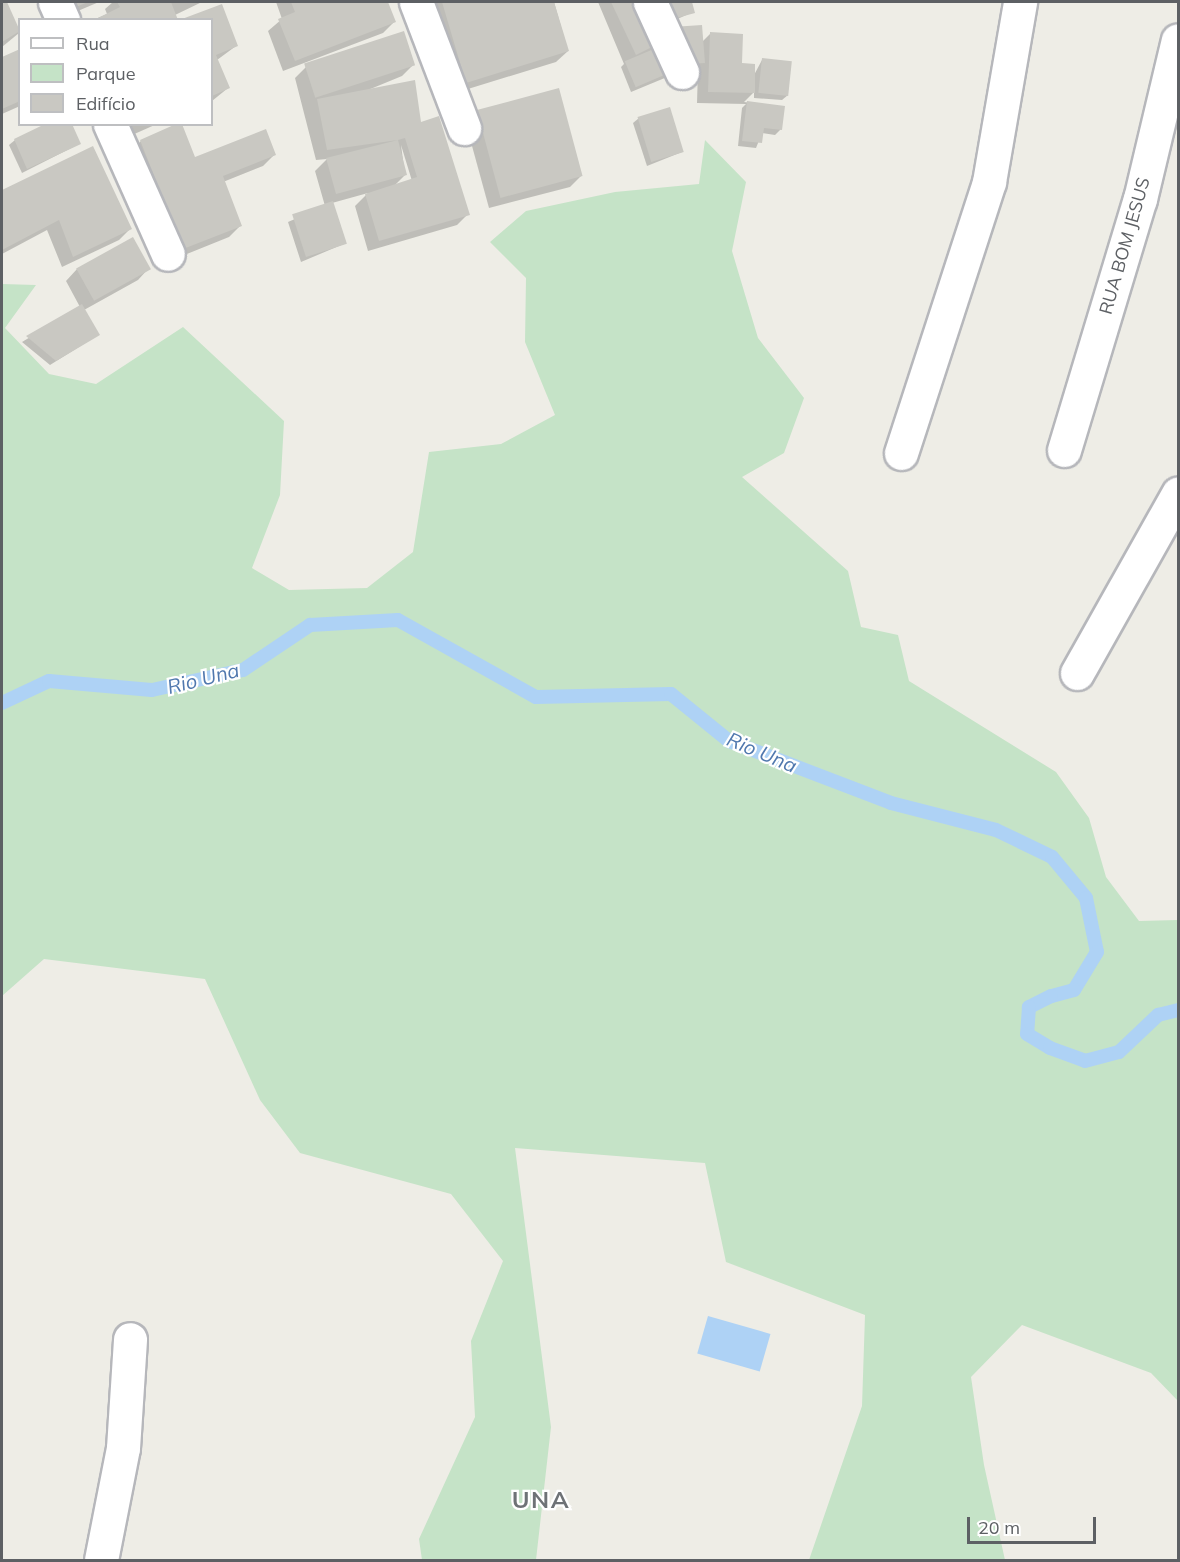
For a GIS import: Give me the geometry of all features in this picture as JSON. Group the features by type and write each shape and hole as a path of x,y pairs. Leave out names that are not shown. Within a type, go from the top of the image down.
{"street":[{"path":"55,2 62,18"},
{"path":"416,2 464,128"},
{"path":"650,2 682,72"},
{"path":"901,453 989,182 1020,2"},
{"name":"RUA BOM JESUS","path":"1064,450 1140,199 1179,40"},
{"path":"111,126 168,254"},
{"path":"1077,673 1179,494"},
{"path":"102,1560 123,1448 130,1339"}],"green space":[{"path":"705,140 746,182 732,251 758,338 804,398 784,453 742,477 848,571 861,627 898,635 909,681 1056,772 1089,818 1106,877 1139,921 1178,920 1178,1401 1151,1373 1022,1325 971,1377 984,1465 1005,1560 809,1560 862,1406 865,1315 726,1262 705,1163 515,1148 551,1427 536,1560 422,1560 419,1539 475,1417 471,1341 503,1261 451,1194 300,1153 260,1100 205,979 44,959 2,996 2,284 36,285 5,328 49,374 96,384 183,327 284,421 280,495 252,568 289,590 367,588 413,552 429,452 501,444 555,415 525,342 526,278 490,242 526,211 615,192 699,184"}],"water":[{"path":"708,1316 770,1334 760,1371 697,1353"}],"building":[{"path":"2,2 7,2 18,27 18,32 2,42"},
{"path":"67,2 88,2 71,9"},
{"path":"117,2 171,2 177,18 98,18 120,7"},
{"path":"291,2 388,2 396,22 295,61 278,19 295,12"},
{"path":"442,2 554,2 569,51 466,83"},
{"path":"611,2 646,2 664,41 636,55"},
{"path":"661,2 692,2 695,13 669,20"},
{"path":"222,4 238,46 216,55 230,88 213,96 213,18 185,18"},
{"path":"702,25 705,63 689,64 672,27"},
{"path":"404,31 415,65 315,98 304,63"},
{"path":"710,32 743,34 742,63 755,64 755,93 708,92"},
{"path":"668,43 679,69 636,87 625,61"},
{"path":"18,50 18,102 2,109 2,57"},
{"path":"762,58 792,61 788,96 758,93"},
{"path":"415,80 421,122 439,116 470,215 379,241 365,194 417,177 405,138 327,150 317,99"},
{"path":"559,88 583,176 500,198 477,110"},
{"path":"747,101 785,106 782,130 764,128 762,143 742,141"},
{"path":"670,107 684,152 651,162 637,117"},
{"path":"41,126 73,126 81,144 27,169 14,139"},
{"path":"172,126 183,126 195,157 266,129 276,155 223,176 242,226 183,249 140,140"},
{"path":"398,140 407,175 336,194 326,158"},
{"path":"93,146 132,229 73,257 59,220 2,250 2,190"},
{"path":"333,201 347,244 306,257 292,214"},
{"path":"133,237 151,269 94,301 76,269"},
{"path":"82,304 100,335 56,361 26,336"}],"waterway":[{"name":"Rio Una","path":"2,703 49,681 152,690 243,670 310,625 398,620 536,697 671,694 729,741 891,803 996,830 1052,857 1086,898 1097,952 1074,990 1051,996 1029,1007 1027,1034 1050,1048 1085,1061 1119,1052 1158,1015 1178,1010"}],"district":[{"name":"UNA","path":"541,1500"}]}
